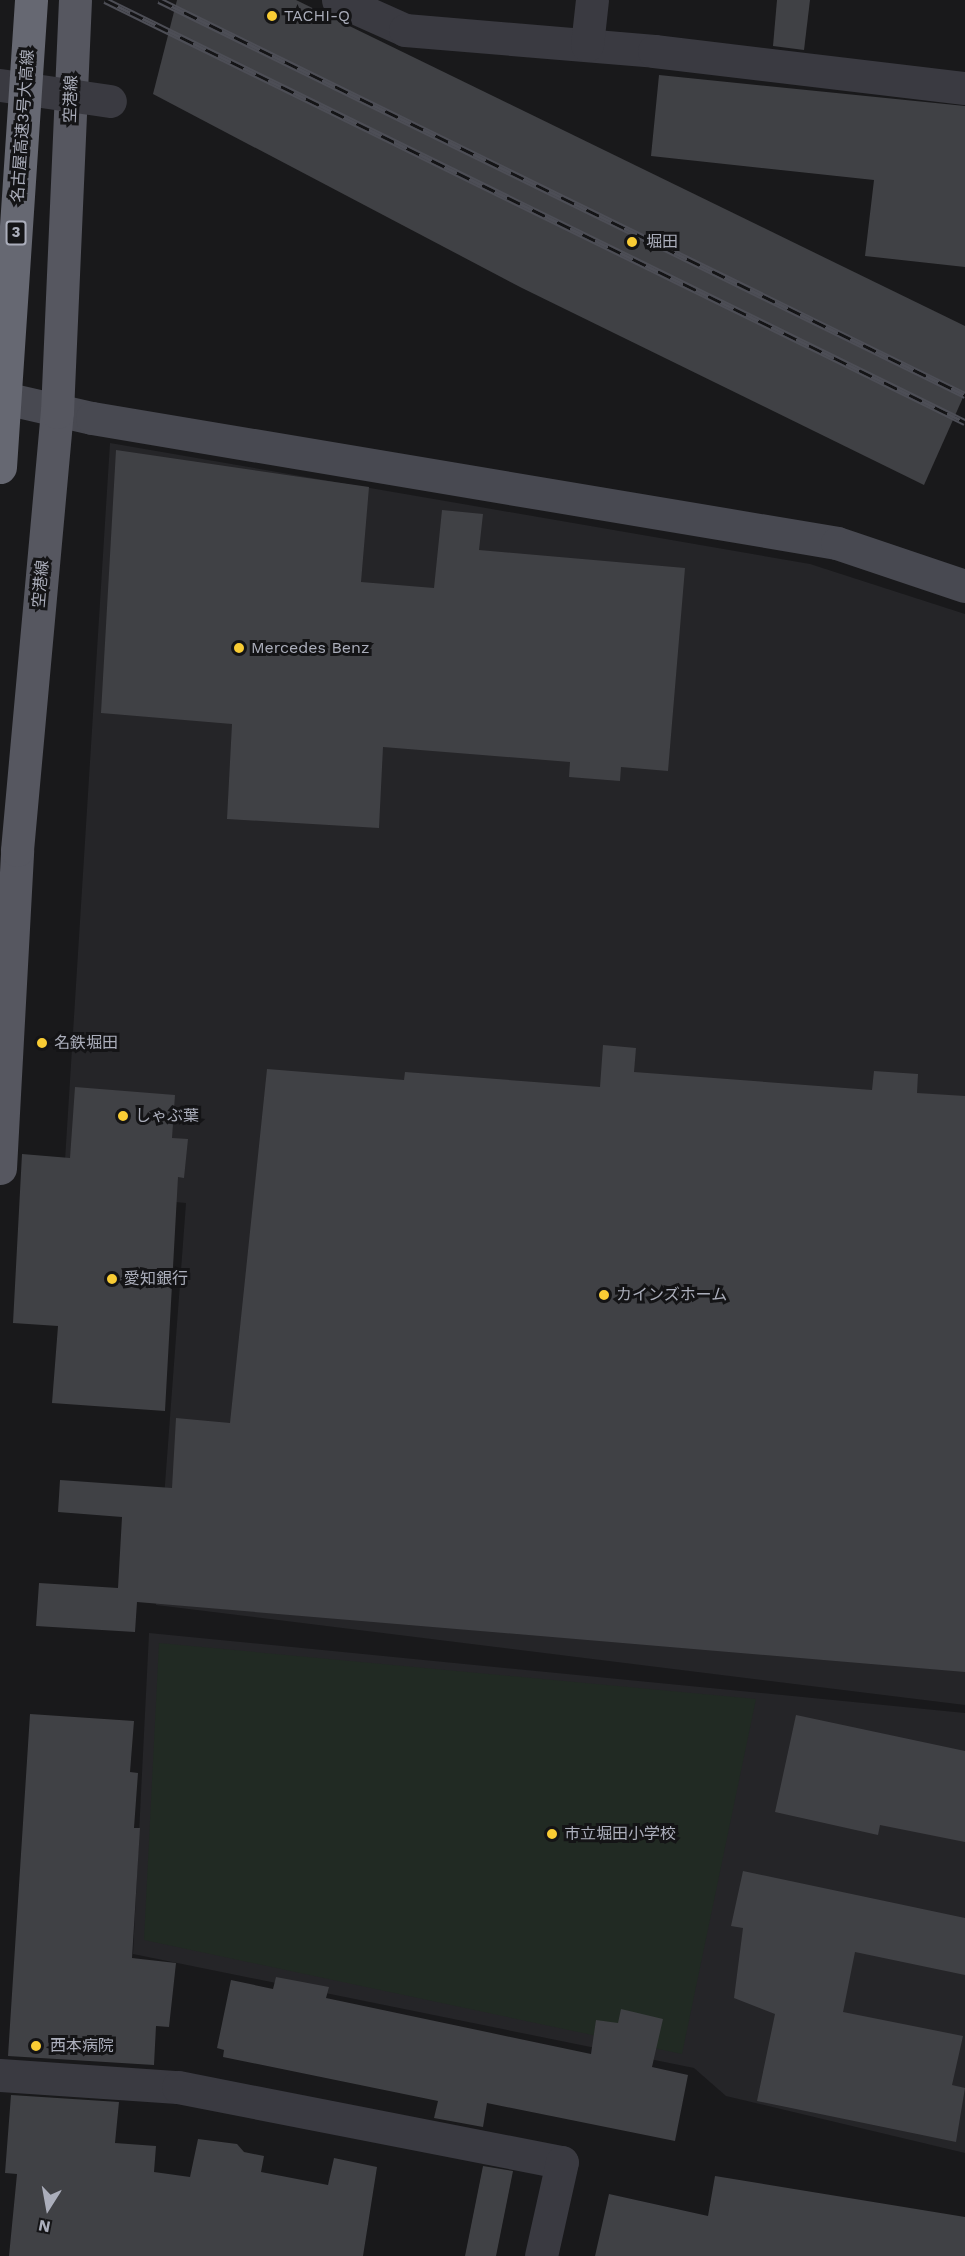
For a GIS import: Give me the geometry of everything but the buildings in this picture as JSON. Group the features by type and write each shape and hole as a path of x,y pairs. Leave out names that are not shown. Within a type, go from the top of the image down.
{"highway":[{"name":"名古屋高速3号大高線","path":"0,467 31,0"}],"main road":[{"name":"空港線","path":"0,1168 17,850 57,412 75,0"}],"street":[{"path":"588,45 592,0"},
{"path":"342,1 405,30 588,45 965,88"},
{"path":"0,85 110,101"},
{"path":"0,397 57,412 837,543 965,586"},
{"path":"0,2075 178,2086 562,2162 541,2256"}],"shaded area":[{"path":"110,443 810,564 965,614 965,1705 156,1605 186,1203 63,1192"},
{"name":"市立堀田小学校","path":"149,1633 965,1713 965,2153 726,2096 694,2068 133,1954"},
{"name":"市立堀田小学校","path":"159,1643 756,1699 682,2054 144,1940"}],"railway":[{"path":"105,0 965,422"},
{"path":"159,0 965,395"}],"place":[{"name":"TACHI-Q","path":"272,16"},
{"name":"堀田","path":"632,242"},
{"name":"Mercedes Benz","path":"239,648"},
{"name":"名鉄堀田","path":"42,1043"},
{"name":"しゃぶ葉","path":"123,1116"},
{"name":"愛知銀行","path":"112,1279"},
{"name":"カインズホーム","path":"604,1295"},
{"name":"市立堀田小学校","path":"552,1834"},
{"name":"西本病院","path":"36,2046"}]}
